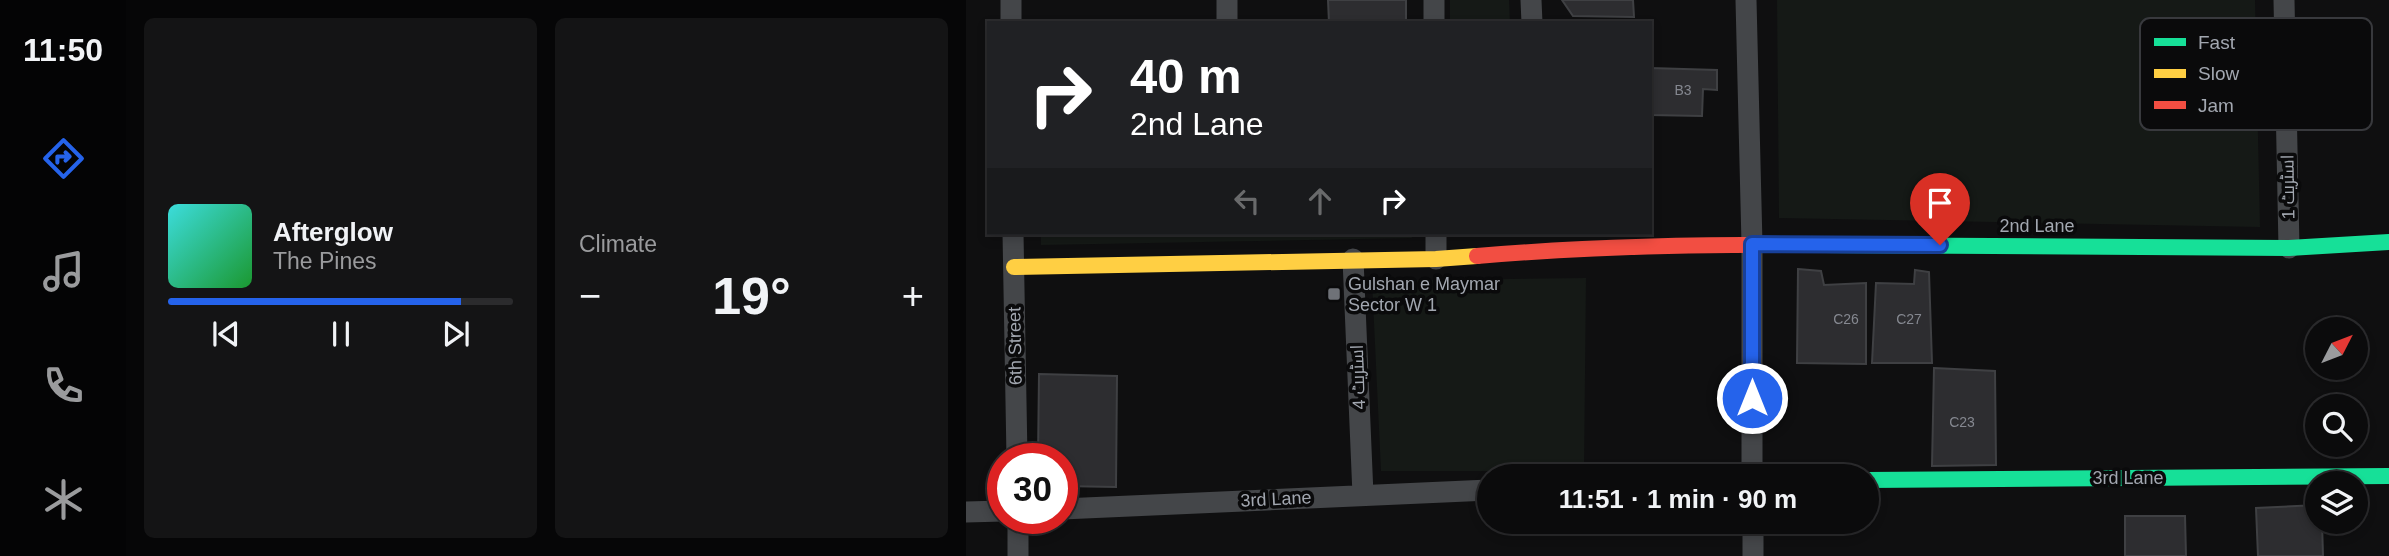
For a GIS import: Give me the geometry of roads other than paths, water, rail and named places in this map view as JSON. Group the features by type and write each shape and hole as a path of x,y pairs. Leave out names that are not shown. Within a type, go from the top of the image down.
{"street":[{"path":"1011,0 1011,21"},
{"path":"1227,0 1227,21"},
{"path":"1434,0 1434,21"},
{"path":"1531,0 1532,21"},
{"path":"1745,0 1752,244 1752,464"},
{"name":"اسٹریٹ 1","path":"2284,0 2284,18"},
{"name":"اسٹریٹ 1","path":"2287,130 2289,247"},
{"name":"6th Street","path":"1013,235 1017,443"},
{"path":"1436,235 1436,259"},
{"name":"2nd Lane","path":"1014,267 1436,259 1535,242 2289,247 2389,242"},
{"name":"اسٹریٹ 4","path":"1353,259 1363,495"},
{"name":"3rd Lane","path":"1879,480 2389,476"},
{"name":"3rd Lane","path":"1078,508 1477,490"},
{"path":"966,512 987,511"},
{"path":"1018,534 1018,556"},
{"path":"1753,534 1753,556"}],"place":[{"name":"Gulshan e Maymar Sector W 1","path":"1334,294"}]}
